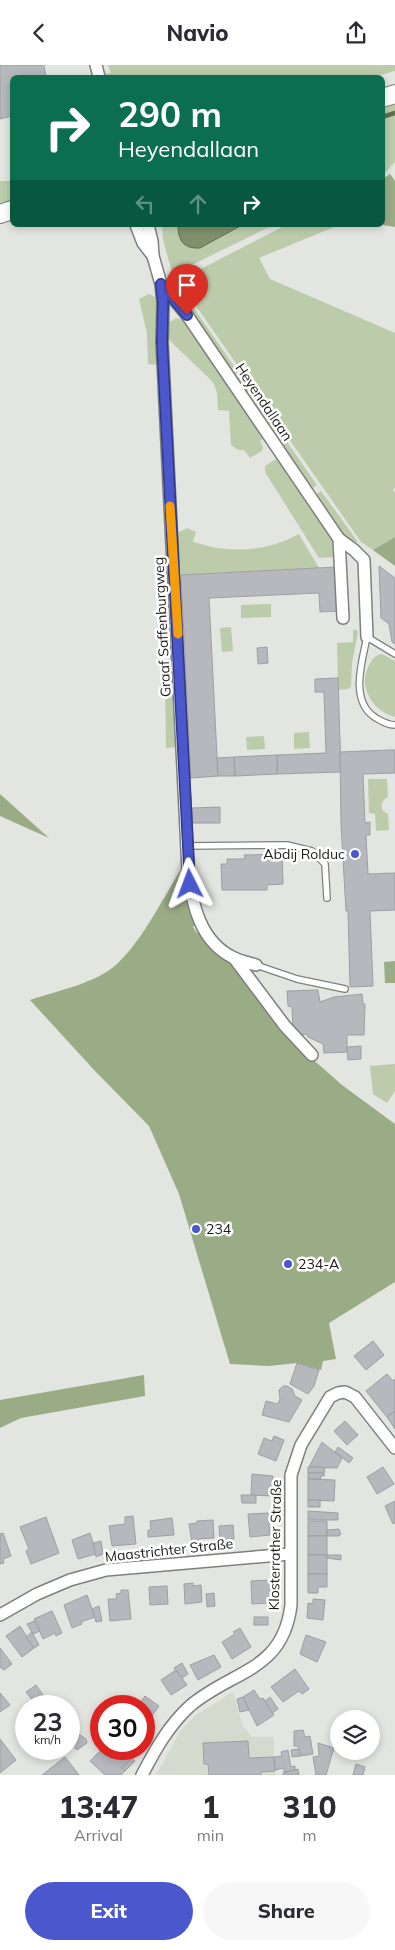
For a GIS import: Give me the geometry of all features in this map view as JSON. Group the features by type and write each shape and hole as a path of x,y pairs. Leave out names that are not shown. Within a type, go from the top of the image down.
{"street":[{"name":"Graaf Saffenburgweg","path":"137,227 143,243 152,256 161,284 163,303 191,897 198,919 216,945 234,958 256,965"},
{"name":"Graaf Saffenburgweg","path":"148,227 152,241 152,256"},
{"name":"Heyendallaan","path":"161,284 187,315 339,539 364,560 367,637"},
{"path":"339,539 343,618"},
{"path":"234,958 286,1026 312,1055"},
{"name":"Klosterrather Straße","path":"142,1775 170,1726 191,1705 252,1669 276,1648 289,1621 291,1605 291,1475 295,1460 330,1397 345,1392 355,1397 395,1448"},
{"name":"Maastrichter Straße","path":"0,1615 37,1594 106,1570 290,1554"}],"lane":[{"path":"367,637 395,654"},
{"name":"Heyendallaan","path":"367,637 360,678 361,696 371,715 384,723 395,725"},
{"path":"188,845 287,845 312,851 325,864 327,898"},
{"path":"256,965 297,979 345,989"}],"shaded area":[{"path":"108,65 395,65 395,71 380,75 106,74 111,73"},
{"path":"395,99 395,162 385,173 385,102"},
{"path":"390,174 395,181 395,227 385,225 385,178"},
{"path":"0,181 10,181 10,202 0,205"},
{"path":"162,227 178,227 180,239 188,247 237,227 269,227 198,262 172,272 163,240"},
{"path":"178,227 238,227 200,248 189,247 183,243 179,235"},
{"path":"282,227 334,227 259,258 270,279 395,333 395,488 393,489 395,493 395,537 373,550 361,542 182,286 184,279"},
{"path":"149,294 155,297 158,309 179,747 166,748 165,667 172,666 157,365 148,364 147,334 139,299"},
{"path":"186,297 317,485 311,489 185,305 182,299"},
{"path":"176,318 187,320 265,437 260,441 263,447 262,451 250,458 244,450 238,450 231,445 229,411 218,410 217,393 213,382 168,339 167,324"},
{"path":"278,458 337,545 336,557 319,558 265,472 265,466"},
{"path":"321,491 358,542 345,540 315,495"},
{"path":"187,528 196,532 194,542 207,546 234,549 261,548 274,545 299,534 319,568 181,575 177,533"},
{"path":"395,537 395,566 373,550"},
{"path":"271,604 271,617 241,618 241,605"},
{"path":"231,627 233,651 222,652 220,628"},
{"path":"353,630 358,632 352,663 351,687 338,690 337,643 353,642"},
{"path":"382,654 395,661 395,717 387,714 375,705 370,698 365,683 365,675 372,660"},
{"path":"309,732 310,748 294,749 294,733"},
{"path":"264,736 265,749 247,750 246,737"},
{"path":"368,779 387,779 388,797 383,801 382,807 383,811 388,814 389,830 376,831 375,814 369,813"},
{"path":"0,794 49,838 0,816"},
{"path":"184,864 196,922 193,927 197,933 202,933 232,961 309,1056 342,1085 395,1124 395,1282 329,1323 336,1359 323,1361 321,1370 297,1363 269,1366 230,1364 179,1194 149,1126 30,1000 88,981 110,970 118,963 145,930"},
{"path":"395,961 395,983 385,983 384,962"},
{"path":"395,1064 395,1091 387,1103 373,1094 370,1066"},
{"path":"144,1375 145,1396 21,1418 0,1428 0,1400"},
{"path":"233,1692 243,1726 252,1737 274,1737 276,1775 156,1775 181,1730 196,1715"}],"building":[{"path":"0,65 44,65 46,75 10,75 10,116 0,119"},
{"path":"379,566 395,578 395,644 392,642 389,624 381,618"},
{"path":"336,567 338,611 320,612 319,593 209,598 218,776 191,778 181,575"},
{"path":"267,647 268,663 258,664 257,648"},
{"path":"338,678 341,772 277,774 277,755 326,753 324,692 315,692 315,679"},
{"name":"Abdij Rolduc","path":"395,750 395,773 363,774 365,823 370,822 370,835 366,835 368,874 395,873 395,910 370,911 373,986 350,987 348,911 346,911 341,824 340,752"},
{"path":"277,755 277,774 235,776 234,757"},
{"path":"234,757 235,776 218,776 217,758"},
{"path":"220,807 220,823 193,823 192,808"},
{"path":"282,854 283,884 267,885 267,890 222,890 221,864 227,864 227,859 245,859 244,855"},
{"path":"318,990 320,1002 334,997 362,994 363,1004 365,1004 364,1035 347,1035 347,1052 324,1053 323,1044 308,1037 307,1034 298,1035 293,1029 292,1007 288,1006 287,991"},
{"path":"361,1046 361,1059 348,1060 347,1047"},
{"path":"373,1341 384,1355 366,1370 354,1356"},
{"path":"297,1363 319,1370 314,1386 308,1394 290,1384"},
{"path":"387,1374 393,1381 395,1379 395,1411 387,1417 366,1391"},
{"path":"283,1386 292,1389 295,1396 302,1400 289,1422 262,1415 266,1401 277,1404 280,1400 279,1390"},
{"path":"395,1411 395,1429 387,1417"},
{"path":"345,1421 358,1435 347,1445 334,1431"},
{"path":"274,1436 284,1440 276,1461 258,1454 264,1438 272,1441"},
{"path":"322,1442 342,1458 337,1468 309,1467"},
{"path":"338,1447 353,1458 349,1463 335,1452"},
{"path":"308,1467 325,1468 324,1473 308,1473"},
{"path":"383,1467 394,1484 377,1494 367,1477"},
{"path":"308,1473 324,1473 324,1476 320,1476 321,1479 308,1479"},
{"path":"252,1474 273,1476 272,1496 251,1495"},
{"path":"308,1479 335,1480 334,1501 308,1500"},
{"path":"241,1495 256,1495 256,1503 242,1503"},
{"path":"308,1500 320,1500 320,1507 308,1507"},
{"path":"395,1501 395,1523 393,1524 385,1506"},
{"path":"308,1511 338,1513 338,1520 308,1520"},
{"path":"268,1513 270,1535 250,1537 248,1514"},
{"path":"133,1516 136,1544 112,1546 109,1526 125,1524 125,1517"},
{"path":"46,1517 59,1553 31,1564 26,1551 29,1549 20,1527"},
{"path":"172,1518 174,1535 148,1537 148,1530 151,1530 150,1521"},
{"path":"213,1520 214,1538 198,1539 199,1543 192,1543 189,1524 197,1523 197,1521"},
{"path":"308,1521 327,1521 327,1536 308,1536"},
{"path":"233,1525 234,1539 220,1540 219,1526"},
{"path":"339,1529 341,1534 339,1536 327,1536 327,1530"},
{"path":"3,1533 11,1556 3,1559 4,1563 0,1564 0,1534"},
{"path":"90,1533 96,1554 78,1559 72,1540"},
{"path":"308,1536 327,1536 327,1555 308,1555"},
{"path":"101,1541 103,1554 96,1557 93,1543"},
{"path":"308,1555 327,1555 327,1574 308,1574"},
{"path":"327,1555 341,1555 341,1560 327,1558"},
{"path":"308,1574 327,1574 327,1587 318,1587 318,1593 308,1593"},
{"path":"270,1580 271,1603 252,1604 251,1581"},
{"path":"193,1583 193,1586 201,1585 202,1602 185,1604 184,1584"},
{"path":"167,1586 168,1604 150,1605 149,1587"},
{"path":"121,1590 128,1590 131,1619 110,1621 108,1599 117,1599 116,1594 121,1593"},
{"path":"214,1593 215,1606 207,1607 206,1594"},
{"path":"87,1595 95,1617 81,1622 82,1624 72,1628 64,1605"},
{"path":"313,1599 325,1600 323,1620 307,1618 308,1603 313,1604"},
{"path":"99,1606 102,1621 96,1622 92,1609"},
{"path":"52,1611 62,1633 56,1636 55,1633 43,1639 34,1619"},
{"path":"254,1617 268,1617 268,1625 254,1625"},
{"path":"35,1621 40,1631 33,1634 27,1624"},
{"path":"20,1626 34,1648 22,1657 6,1636"},
{"path":"240,1628 251,1647 232,1659 222,1642 235,1634 233,1632"},
{"path":"32,1632 39,1645 34,1648 26,1637"},
{"path":"306,1635 326,1642 317,1662 300,1654"},
{"path":"0,1648 12,1664 4,1670 0,1667"},
{"path":"214,1655 221,1667 198,1680 190,1665"},
{"path":"182,1663 188,1674 182,1678 174,1668"},
{"path":"295,1669 309,1689 302,1694 299,1691 283,1702 271,1687"},
{"path":"176,1670 187,1685 171,1695 161,1680"},
{"path":"36,1685 43,1695 28,1695 26,1692"},
{"path":"254,1690 260,1699 263,1698 274,1715 257,1726 243,1697"},
{"path":"0,1693 10,1705 0,1712"},
{"path":"243,1697 249,1710 240,1712 237,1699"},
{"path":"270,1697 278,1709 272,1713 265,1701"},
{"path":"155,1703 159,1706 155,1712"},
{"path":"303,1730 305,1737 310,1736 313,1754 300,1756 298,1746 294,1746 294,1731"},
{"path":"80,1735 86,1739 87,1743 80,1748"},
{"path":"0,1739 16,1760 0,1773"},
{"path":"248,1741 249,1758 274,1757 275,1771 261,1772 261,1775 209,1775 208,1764 204,1764 203,1743"},
{"path":"318,1743 330,1747 330,1760 326,1775 316,1775 313,1757 319,1756"},
{"path":"299,1749 300,1756 292,1757 291,1750"},
{"path":"288,1750 291,1767 295,1766 295,1770 284,1772 284,1768 275,1770 274,1757 282,1756 281,1752"},
{"path":"61,1760 67,1760 79,1775 42,1775"},
{"path":"130,1760 122,1768 125,1771 121,1775 105,1775 90,1761"},
{"path":"130,1760 135,1761 125,1771 122,1768"},
{"path":"356,1764 365,1767 363,1775 353,1775"},
{"path":"298,1769 299,1775 283,1775 283,1773"}],"waterway":[{"path":"385,116 395,113"}],"slow traffic":[{"path":"170,506 178,634"}],"place":[{"name":"Abdij Rolduc","path":"355,854"},
{"name":"234","path":"196,1229"},
{"name":"234-A","path":"288,1264"}],"route":[{"path":"187,315 161,284 163,303 162,342 190,884"}]}
